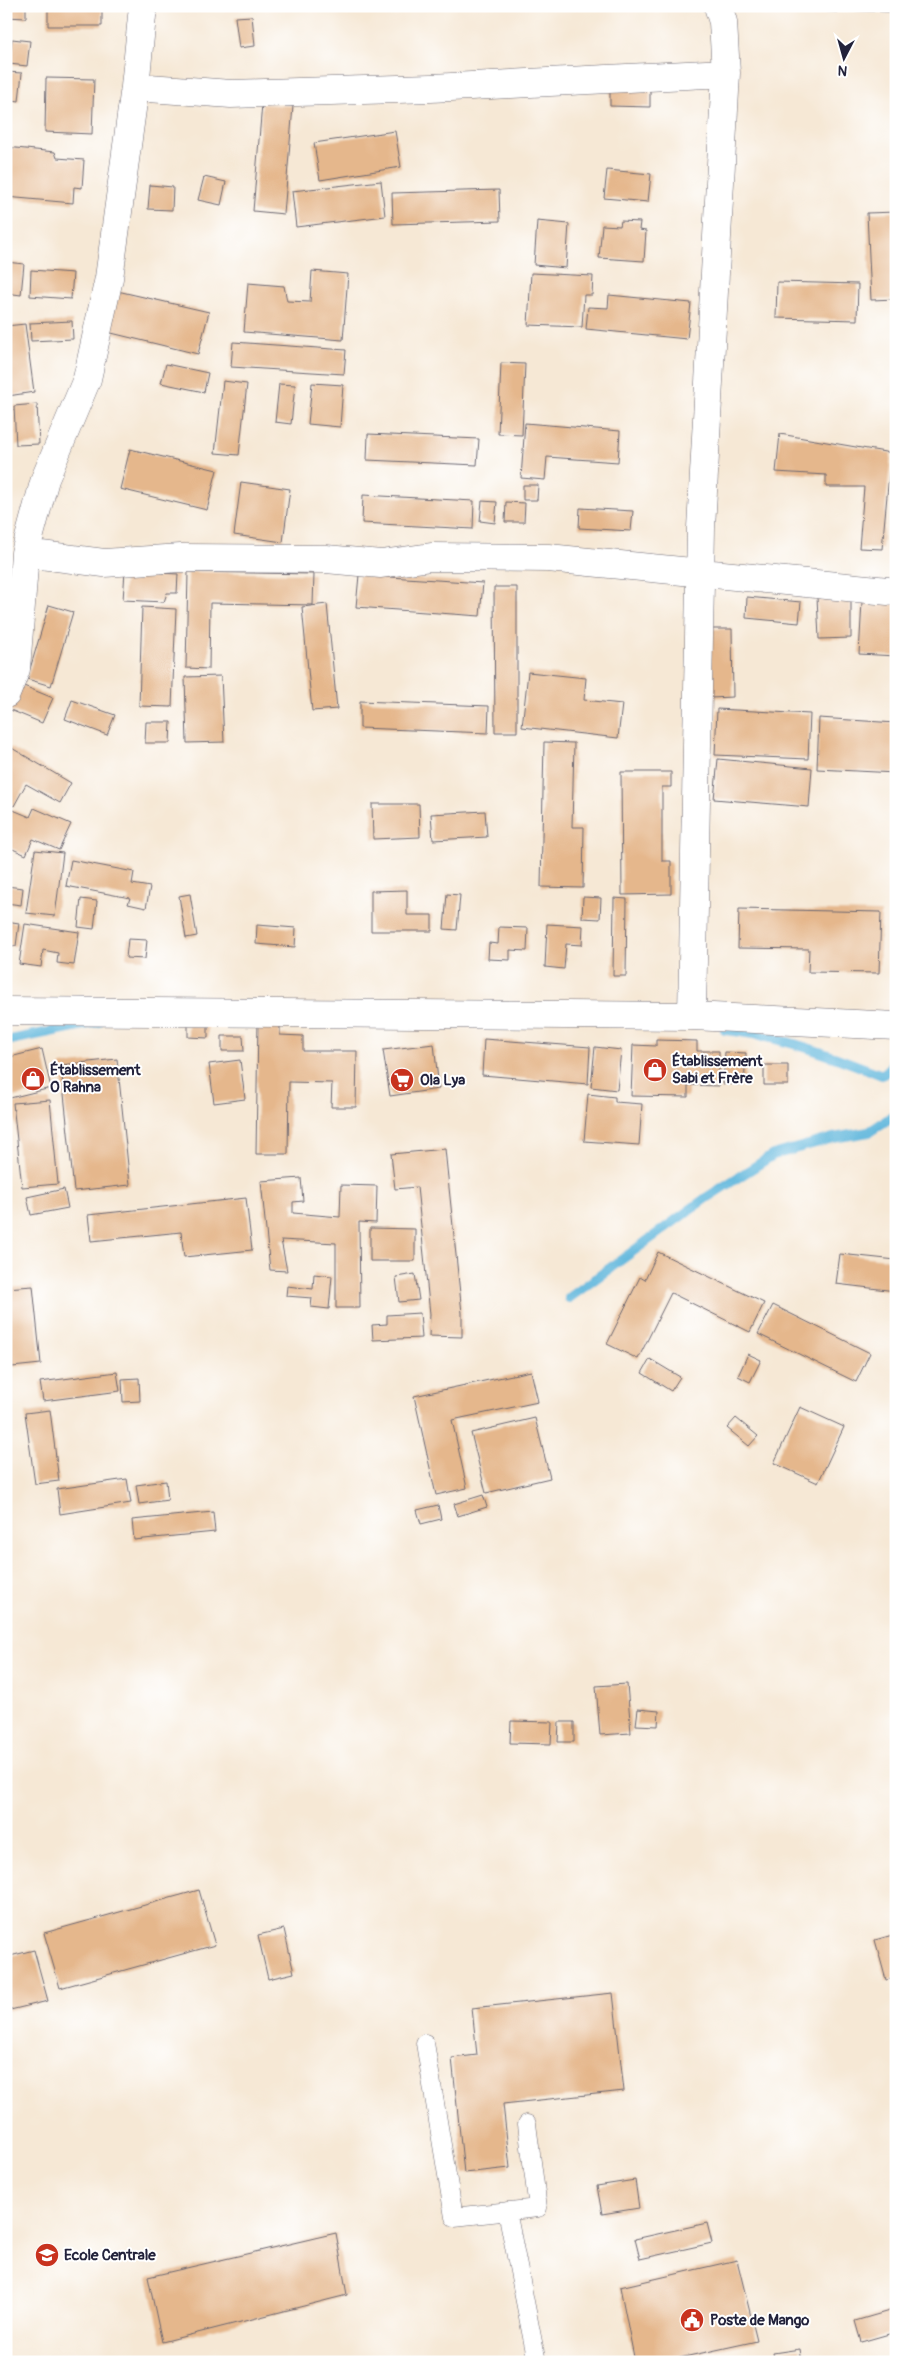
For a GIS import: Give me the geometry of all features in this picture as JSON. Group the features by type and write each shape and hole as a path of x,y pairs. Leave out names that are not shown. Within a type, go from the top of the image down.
{"street":[{"path":"6,694 16,669 26,553 45,479 87,378 109,278 136,88 143,6"},
{"path":"692,1016 701,573 726,73 723,22 718,6"},
{"path":"136,88 231,94 431,88 726,73"},
{"path":"26,553 104,562 181,558 326,559 381,564 431,556 548,558 888,591"},
{"path":"6,1011 692,1016 895,1026"}],"lane":[{"path":"425,2043 454,2217 538,2208 527,2124"},
{"path":"507,2211 537,2362"}],"building":[{"path":"6,6 26,6 26,18 6,17"},
{"path":"48,6 102,6 102,26 48,26"},
{"path":"787,6 837,6 837,12 787,10"},
{"path":"840,6 892,6 892,12 840,10"},
{"path":"252,16 255,46 239,48 235,17"},
{"path":"12,39 30,41 27,66 9,64"},
{"path":"6,72 22,73 19,101 6,99"},
{"path":"46,78 94,79 92,134 45,132"},
{"path":"610,86 650,86 650,107 610,106"},
{"path":"262,104 293,106 284,214 253,211"},
{"path":"395,131 401,167 320,180 314,143"},
{"path":"6,147 55,152 57,158 84,160 82,188 74,187 73,203 6,197"},
{"path":"607,170 651,174 648,202 604,198"},
{"path":"204,177 226,182 221,205 198,200"},
{"path":"381,181 385,216 296,227 292,191"},
{"path":"150,185 173,187 172,210 148,209"},
{"path":"499,190 500,221 393,224 392,193"},
{"path":"896,212 896,299 871,300 867,213"},
{"path":"537,221 569,224 566,268 534,265"},
{"path":"621,221 640,222 639,230 646,231 644,261 599,258 602,225 620,226"},
{"path":"6,262 24,264 21,295 6,293"},
{"path":"31,270 73,273 71,299 30,296"},
{"path":"312,271 348,274 343,340 244,332 248,283 284,286 287,301 310,302"},
{"path":"531,273 593,276 592,295 584,295 582,327 528,325"},
{"path":"777,282 858,284 857,320 776,318"},
{"path":"113,290 209,312 198,354 103,331"},
{"path":"609,295 691,303 687,339 586,329 588,307 608,308"},
{"path":"72,321 73,339 31,341 30,323"},
{"path":"25,324 34,392 8,396 6,326"},
{"path":"233,342 346,350 344,374 231,367"},
{"path":"501,363 525,364 522,435 498,434"},
{"path":"166,364 208,373 204,392 161,383"},
{"path":"223,381 247,384 239,455 215,453"},
{"path":"312,383 343,385 340,427 308,424"},
{"path":"279,384 295,385 291,424 275,422"},
{"path":"37,404 39,444 16,445 14,406"},
{"path":"525,423 620,431 618,462 547,457 545,480 521,478"},
{"path":"368,434 479,439 477,465 367,460"},
{"path":"780,434 891,453 882,549 859,548 864,487 826,487 826,475 776,472"},
{"path":"130,449 217,470 207,510 120,489"},
{"path":"241,482 290,489 283,542 234,535"},
{"path":"523,485 538,485 537,500 523,500"},
{"path":"363,495 474,501 473,529 362,523"},
{"path":"482,501 497,502 495,523 480,521"},
{"path":"506,502 525,503 524,522 505,522"},
{"path":"580,508 633,511 631,531 579,528"},
{"path":"125,571 178,574 177,593 167,593 164,602 123,600"},
{"path":"188,572 314,574 313,605 210,603 209,669 186,668"},
{"path":"359,575 483,583 480,616 356,607"},
{"path":"494,587 517,587 517,732 495,732"},
{"path":"851,596 851,638 819,639 817,597"},
{"path":"747,597 801,602 799,623 746,618"},
{"path":"862,602 896,603 896,656 859,654"},
{"path":"327,604 337,709 312,711 302,607"},
{"path":"49,605 73,612 51,686 27,679"},
{"path":"142,607 176,609 172,707 139,706"},
{"path":"710,629 732,629 733,697 710,698"},
{"path":"528,672 586,678 584,700 622,704 618,738 522,727"},
{"path":"221,676 224,742 187,743 185,677"},
{"path":"19,684 53,698 42,723 8,709"},
{"path":"72,700 115,715 107,735 65,719"},
{"path":"360,701 489,706 488,733 360,728"},
{"path":"717,709 810,714 808,759 715,755"},
{"path":"819,718 896,723 896,773 817,769"},
{"path":"146,722 171,722 170,743 145,743"},
{"path":"544,742 574,743 572,827 584,827 583,888 541,887"},
{"path":"10,747 71,783 60,803 26,784 14,806 6,802 6,753"},
{"path":"718,759 812,768 809,807 714,799"},
{"path":"621,772 671,772 671,787 662,787 662,861 671,861 671,894 622,895"},
{"path":"372,804 419,804 420,837 373,839"},
{"path":"6,807 30,817 34,808 71,824 59,850 33,839 26,855 6,846"},
{"path":"485,811 487,837 433,840 431,814"},
{"path":"35,850 63,853 55,916 26,913"},
{"path":"71,860 134,872 132,884 150,887 146,908 128,904 130,898 66,886"},
{"path":"6,886 23,888 21,905 6,903"},
{"path":"407,890 407,915 432,915 432,931 371,931 371,891"},
{"path":"190,894 197,936 186,938 179,896"},
{"path":"447,894 460,895 457,930 444,929"},
{"path":"583,897 601,898 600,919 582,918"},
{"path":"614,898 627,899 626,976 613,976"},
{"path":"81,899 97,901 94,929 78,927"},
{"path":"739,909 881,912 879,973 808,972 809,949 738,948"},
{"path":"6,921 19,923 16,946 6,945"},
{"path":"25,924 79,932 74,965 57,963 58,953 43,950 41,967 19,964"},
{"path":"547,924 583,926 582,945 566,944 564,969 545,967"},
{"path":"257,925 296,928 295,947 256,944"},
{"path":"499,927 528,928 527,951 510,950 510,960 488,959 489,943 498,944"},
{"path":"128,939 147,940 145,959 126,958"},
{"path":"258,1021 280,1022 280,1035 303,1036 303,1051 357,1051 356,1107 331,1107 332,1083 289,1082 288,1154 256,1154"},
{"path":"188,1024 208,1024 208,1038 188,1037"},
{"path":"222,1036 243,1036 244,1051 222,1051"},
{"path":"484,1039 590,1047 588,1084 482,1075"},
{"path":"656,1040 697,1041 697,1051 719,1051 719,1086 688,1085 688,1097 631,1096 633,1045 656,1046"},
{"path":"434,1044 439,1089 390,1096 383,1050"},
{"path":"595,1047 621,1050 617,1090 591,1087"},
{"path":"42,1049 51,1088 6,1099 6,1058"},
{"path":"725,1052 746,1053 744,1085 723,1084"},
{"path":"117,1059 130,1185 74,1191 61,1065"},
{"path":"240,1060 245,1099 214,1103 209,1064"},
{"path":"764,1065 788,1065 788,1085 764,1085"},
{"path":"588,1094 615,1097 615,1102 642,1104 639,1145 584,1141"},
{"path":"50,1100 58,1184 22,1187 13,1103"},
{"path":"445,1149 462,1313 462,1337 429,1336 430,1314 417,1187 395,1189 391,1154"},
{"path":"301,1178 303,1201 293,1202 293,1213 340,1217 341,1185 377,1186 376,1223 359,1222 360,1308 336,1308 336,1243 281,1240 287,1271 270,1270 261,1181"},
{"path":"64,1189 68,1208 31,1215 27,1197"},
{"path":"246,1198 252,1250 184,1257 181,1232 91,1241 88,1215"},
{"path":"370,1228 415,1229 415,1261 370,1261"},
{"path":"658,1252 764,1303 750,1332 671,1293 638,1359 607,1344 640,1277 645,1280"},
{"path":"840,1254 896,1260 896,1291 836,1284"},
{"path":"314,1274 332,1276 329,1309 311,1307 312,1298 286,1296 287,1286 313,1289"},
{"path":"415,1274 419,1300 399,1302 396,1277"},
{"path":"33,1286 41,1364 12,1367 6,1288"},
{"path":"773,1305 870,1353 856,1382 758,1334"},
{"path":"420,1313 422,1338 373,1340 372,1325 387,1324 387,1315"},
{"path":"748,1354 761,1360 750,1382 738,1376"},
{"path":"650,1359 680,1377 671,1391 642,1373"},
{"path":"531,1371 538,1402 452,1420 467,1488 436,1495 414,1396"},
{"path":"117,1372 120,1391 43,1401 40,1382"},
{"path":"139,1378 140,1401 123,1402 122,1379"},
{"path":"800,1407 844,1427 818,1483 774,1463"},
{"path":"50,1410 59,1481 35,1484 25,1413"},
{"path":"535,1418 550,1478 486,1493 471,1433"},
{"path":"736,1418 758,1436 749,1446 727,1428"},
{"path":"127,1479 131,1503 60,1514 57,1489"},
{"path":"166,1481 168,1500 139,1504 136,1485"},
{"path":"483,1495 487,1507 458,1516 454,1504"},
{"path":"438,1505 441,1519 421,1524 417,1510"},
{"path":"213,1512 215,1532 134,1540 132,1520"},
{"path":"627,1684 631,1733 600,1735 596,1686"},
{"path":"638,1709 659,1711 658,1726 636,1725"},
{"path":"511,1721 552,1722 551,1744 510,1743"},
{"path":"559,1722 574,1722 574,1742 558,1742"},
{"path":"199,1890 215,1945 60,1988 44,1933"},
{"path":"284,1929 294,1973 268,1979 258,1935"},
{"path":"896,1934 896,1978 886,1980 875,1940"},
{"path":"34,1950 48,2001 6,2011 6,1957"},
{"path":"613,1993 624,2091 503,2104 510,2168 464,2173 452,2058 477,2055 472,2008"},
{"path":"635,2180 639,2208 602,2214 597,2186"},
{"path":"707,2223 712,2243 640,2259 635,2239"},
{"path":"336,2233 347,2295 162,2342 148,2277"},
{"path":"737,2260 757,2341 661,2362 635,2362 620,2287"},
{"path":"896,2309 896,2332 861,2342 855,2321"},
{"path":"800,2349 802,2362 775,2362 773,2353"}],"waterway":[{"path":"6,1041 98,1022"},
{"path":"725,1030 785,1041 882,1075 891,1068 896,1049"},
{"path":"569,1298 706,1198 773,1155 833,1138 869,1132 896,1114"}],"place":[{"name":"Établissement Sabi et Frère","path":"655,1070"},
{"name":"Établissement O Rahna","path":"33,1079"},
{"name":"Ola Lya","path":"402,1080"},
{"name":"Ecole Centrale","path":"47,2255"},
{"name":"Poste de Mango","path":"692,2320"}]}
